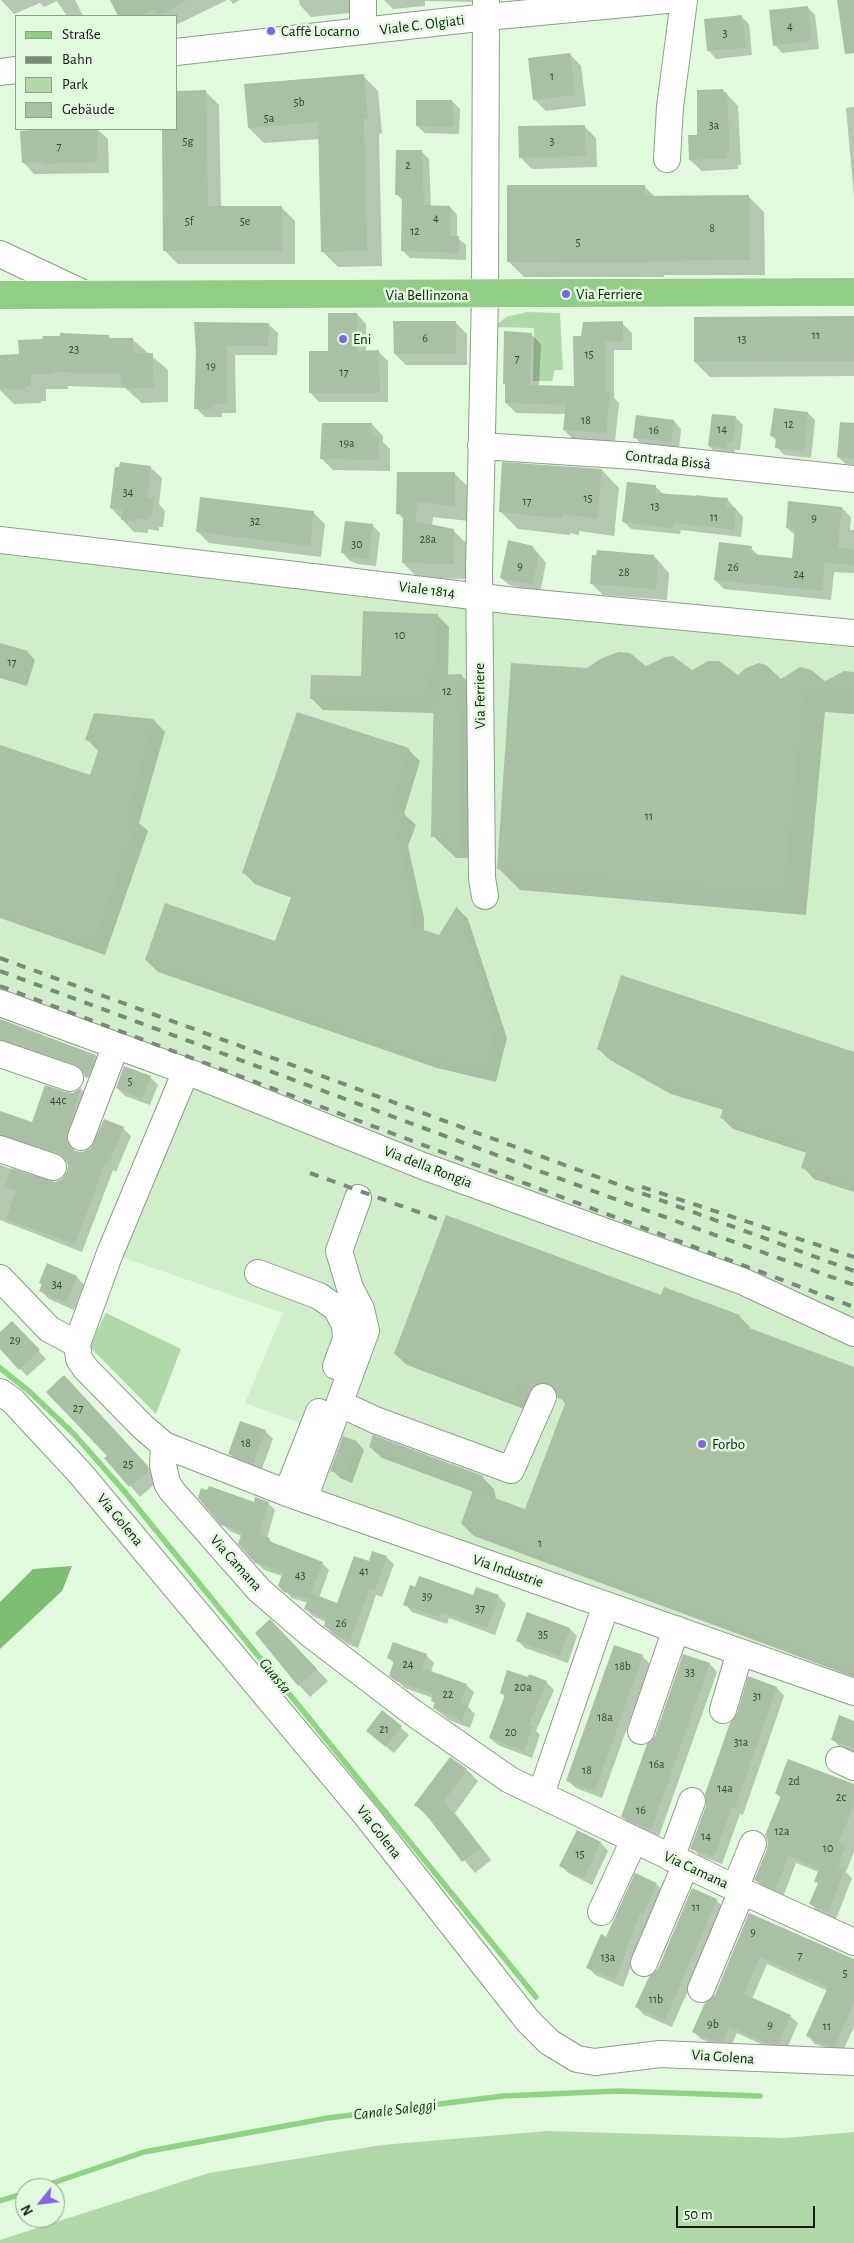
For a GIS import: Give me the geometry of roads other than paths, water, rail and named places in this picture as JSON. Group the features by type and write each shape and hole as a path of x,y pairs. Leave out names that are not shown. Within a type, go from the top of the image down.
{"main road":[{"name":"Via Bellinzona","path":"0,295 485,295 854,292"}],"street":[{"path":"363,0 363,32"},
{"name":"Viale C. Olgiati","path":"178,52 363,32 487,9 668,0"},
{"path":"667,159 670,106 684,0"},
{"name":"Via Ferriere","path":"485,896 482,878 479,596 485,295 487,9"},
{"path":"0,72 15,70"},
{"path":"0,254 90,296"},
{"name":"Contrada Bissà","path":"481,446 634,456 854,478"},
{"name":"Viale 1814","path":"0,540 479,596 516,602 854,632"},
{"name":"Via della Rongia","path":"0,1003 186,1071 423,1166 742,1281 854,1333"},
{"path":"81,1137 116,1045"},
{"path":"0,1054 70,1078"},
{"path":"164,1445 143,1427 86,1368 79,1359 77,1344 110,1253 186,1071"},
{"path":"0,1149 53,1167"},
{"path":"296,1496 341,1404 366,1330 361,1309 350,1288 340,1251 358,1198"},
{"path":"258,1273 329,1301 336,1308 345,1325 346,1339 296,1496"},
{"path":"0,1278 50,1329 77,1344"},
{"name":"Via Golena","path":"0,1392 13,1401 74,1466 144,1548 366,1815 528,2021 549,2042 576,2059 595,2062 667,2054 782,2061 854,2062"},
{"path":"341,1404 510,1470 543,1398"},
{"name":"Via Industrie","path":"164,1445 296,1496 854,1692"},
{"name":"Via Camana","path":"164,1445 164,1475 172,1491 277,1606 412,1712 510,1780 739,1890 854,1942"},
{"path":"541,1794 606,1605"},
{"path":"641,1731 676,1629"},
{"path":"724,1710 740,1652"},
{"path":"644,1963 678,1861 692,1801"},
{"path":"601,1912 634,1840"},
{"path":"701,1989 739,1890 753,1844"}],"waterway":[{"name":"Guasta","path":"0,1368 30,1392 74,1434 124,1491 536,1997"},
{"name":"Canale Saleggi","path":"65,2179 144,2152 328,2118 503,2096 618,2091 760,2096"},
{"name":"Canale Saleggi","path":"0,2201 15,2196"}],"railway":[{"path":"0,958 854,1271"},
{"path":"0,971 623,1202 854,1285"},
{"path":"0,986 854,1307"},
{"path":"310,1173 443,1221"},
{"path":"642,1187 854,1257"}],"place":[{"name":"Caffè Locarno","path":"271,31"},
{"name":"Via Ferriere","path":"566,294"},
{"name":"Eni","path":"343,339"},
{"name":"Forbo","path":"702,1444"}]}
